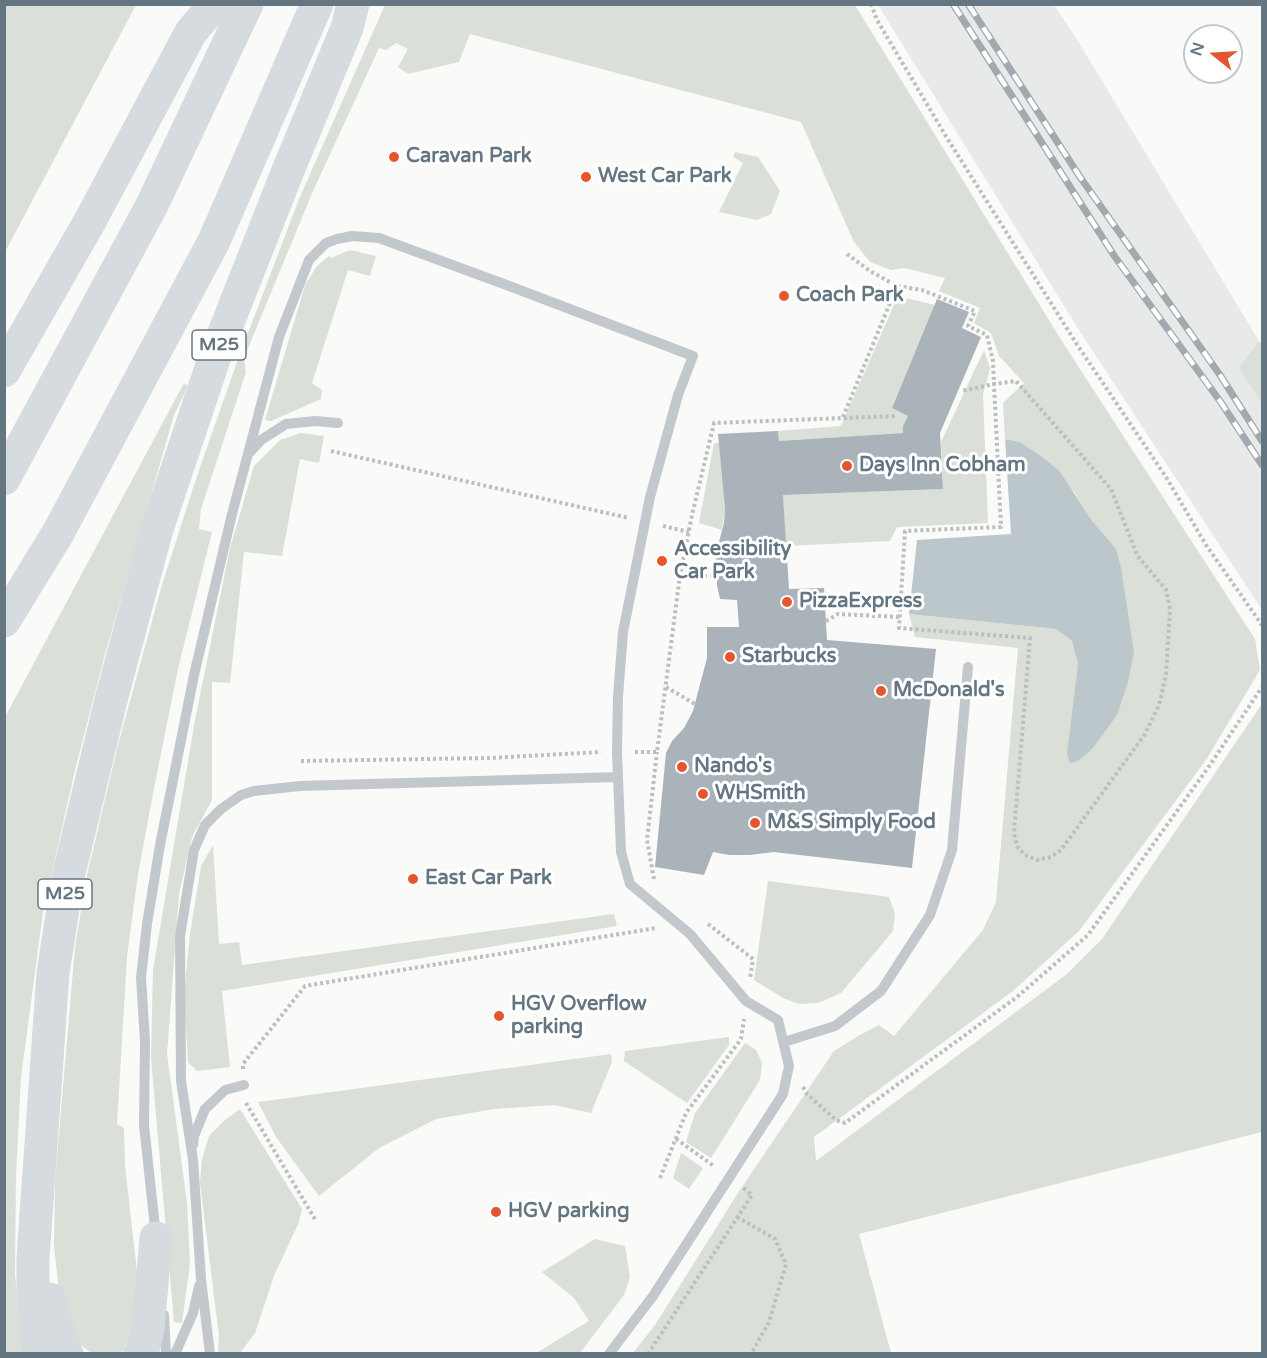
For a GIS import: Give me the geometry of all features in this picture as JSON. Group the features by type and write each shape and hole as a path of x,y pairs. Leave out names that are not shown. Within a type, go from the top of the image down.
{"highway":[{"path":"4,371 90,221 191,32 215,4"},
{"path":"4,479 152,205 247,4"},
{"name":"M25","path":"4,621 58,532 214,241 317,4"},
{"name":"M25","path":"39,1353 33,1293 33,1258 48,1032 59,926 68,877 112,696 157,529 216,353 347,27 353,4"},
{"name":"M25","path":"37,1214 52,1310 59,1336 67,1353"},
{"path":"140,1353 148,1329 156,1238"}],"lane":[{"path":"166,1353 144,1125 145,1042 141,977 160,845 194,675 279,337 309,260 326,243 352,236 379,238 693,356 667,434 645,522 623,632 618,696 621,852 630,884 690,934 746,1001 778,1020 789,1066 783,1094 652,1296 609,1353"},
{"path":"248,454 261,440 286,424 315,421 338,423"},
{"path":"784,1042 835,1026 881,991 930,915 952,850 968,667"},
{"path":"210,1353 201,1279 193,1160 181,1081 180,936 194,850 206,825 221,809 241,795 254,791 300,786 618,777"},
{"path":"193,1160 194,1136 205,1109 225,1090 244,1085"},
{"path":"175,1353 193,1313 201,1279"}],"path":[{"path":"871,4 877,20 953,148 1078,346 1166,477 1206,545 1263,625"},
{"path":"847,254 870,271 897,286 922,290 975,312 968,326 987,335 993,361 994,384 1001,527 905,531 899,628 1030,638 1014,833 1017,846 1026,855 1037,860 1051,857 1061,850 1145,734 1159,705 1166,675 1170,609 1166,590 1137,555 1112,489 1016,381 994,384 961,391"},
{"path":"843,417 897,286"},
{"path":"331,451 688,532"},
{"path":"680,575 716,576"},
{"path":"826,621 838,614 900,617"},
{"path":"666,687 695,705"},
{"path":"789,1066 807,1094 836,1120 845,1123 1017,997 1088,935 1263,687"},
{"path":"657,752 648,840 654,879 661,885"},
{"path":"316,1221 245,1103 243,1064 305,986 678,924 690,910 753,959 741,1039 686,1113 660,1178"},
{"path":"648,1353 752,1194 676,1139"},
{"path":"737,1216 775,1239 786,1264 769,1322 751,1353"}],"shaded area":[{"path":"4,5 136,5 5,252"},
{"path":"385,5 855,5 1065,346 1255,639 1260,670 1206,760 1079,931 1013,991 814,1137 816,1161 1067,974 1102,939 1262,704 1262,1132 859,1234 891,1353 633,1353 655,1325 738,1193 834,1051 879,1025 894,1036 983,930 996,902 1018,648 915,637 909,614 1056,629 1072,641 1078,664 1070,763 1093,522 1074,492 1028,448 1020,442 1005,439 1003,403 1024,383 999,356 991,333 974,323 980,308 939,291 945,278 904,268 891,270 870,262 854,242 801,122 470,34 459,62 408,74 398,67 408,49 396,43 386,50 379,48 313,191 244,358 246,372 201,509 199,529 212,532 178,669 155,783 138,874 127,957 117,1124 124,1128 125,1165 138,1281 138,1318 127,1349 119,1353 92,1353 75,1341 59,1291 54,1246 55,1181 75,947 87,875 118,745 161,588 197,476 237,362 299,199"},
{"path":"878,5 1054,5 1078,41 1262,346 1262,610 1079,330"},
{"path":"735,152 758,157 780,191 771,214 757,220 719,212 743,163 733,157"},
{"path":"350,250 376,256 370,276 348,270 312,383 322,390 321,399 271,421 265,420 305,285 317,266 329,256 331,258"},
{"path":"898,296 935,305 892,408 908,416 903,426 903,433 779,441 778,431 841,426"},
{"path":"1259,341 1262,345 1262,403 1239,368"},
{"path":"984,350 990,368 983,395 988,523 897,527 890,541 786,546 783,495 943,489 941,442"},
{"path":"184,383 188,386 174,415 105,654 75,770 43,912 21,1077 16,1174 15,1274 20,1327 26,1353 5,1354 5,717"},
{"path":"301,433 324,436 319,463 300,459 282,556 244,552 230,683 212,682 212,800 192,837 179,894 167,1054 187,1203 190,1264 182,1323 174,1322 151,1058 153,970 195,720 230,548 254,466 280,440"},
{"path":"1005,439 1020,442 1060,472 1093,522 1116,549 1121,568 1134,652 1128,682 1117,715 1093,748 1078,761 1070,763 1067,754 1078,664 1072,641 1056,629 909,614 917,540 1011,534"},
{"path":"714,443 719,443 725,509 722,530 699,523"},
{"path":"213,845 219,944 239,942 242,965 614,914 617,926 222,991 230,1067 197,1071 188,1062 184,995 190,934 201,866"},
{"path":"768,881 889,897 895,914 893,931 841,993 818,1003 799,1004 783,998 754,980"},
{"path":"729,1037 729,1045 687,1103 624,1061 625,1051"},
{"path":"745,1043 756,1050 762,1063 760,1080 711,1158 686,1142 695,1113"},
{"path":"611,1054 612,1062 591,1113 554,1105 494,1109 436,1119 379,1148 319,1196 276,1137 258,1102"},
{"path":"240,1109 302,1209 299,1222 274,1276 255,1333 240,1353 218,1353 219,1336 200,1183 202,1159 209,1136"},
{"path":"681,1153 703,1168 689,1189 673,1178"},
{"path":"595,1239 625,1246 630,1277 624,1295 580,1353 536,1353 589,1321 574,1298 542,1272"}],"building":[{"path":"937,299 969,312 962,328 981,337 940,433 943,489 783,495 789,589 824,588 827,640 936,649 912,868 774,852 729,855 713,852 704,875 655,867 666,753 693,711 707,658 707,627 739,627 737,600 720,599 717,585 716,553 724,523 725,509 718,434 778,431 779,441 903,433 903,426 908,416 892,408"}],"railway":[{"path":"953,4 1115,257 1220,401 1262,465"},
{"path":"968,4 1080,177 1220,375 1262,441"}],"place":[{"name":"Caravan Park","path":"394,157"},
{"name":"West Car Park","path":"586,177"},
{"name":"Coach Park","path":"784,296"},
{"name":"Days Inn Cobham","path":"847,466"},
{"name":"Accessibility Car Park","path":"662,561"},
{"name":"PizzaExpress","path":"787,602"},
{"name":"Starbucks","path":"730,657"},
{"name":"McDonald's","path":"881,691"},
{"name":"Nando's","path":"682,767"},
{"name":"WHSmith","path":"703,794"},
{"name":"M&S Simply Food","path":"755,823"},
{"name":"East Car Park","path":"413,879"},
{"name":"HGV Overflow parking","path":"499,1016"},
{"name":"HGV parking","path":"496,1212"}]}
